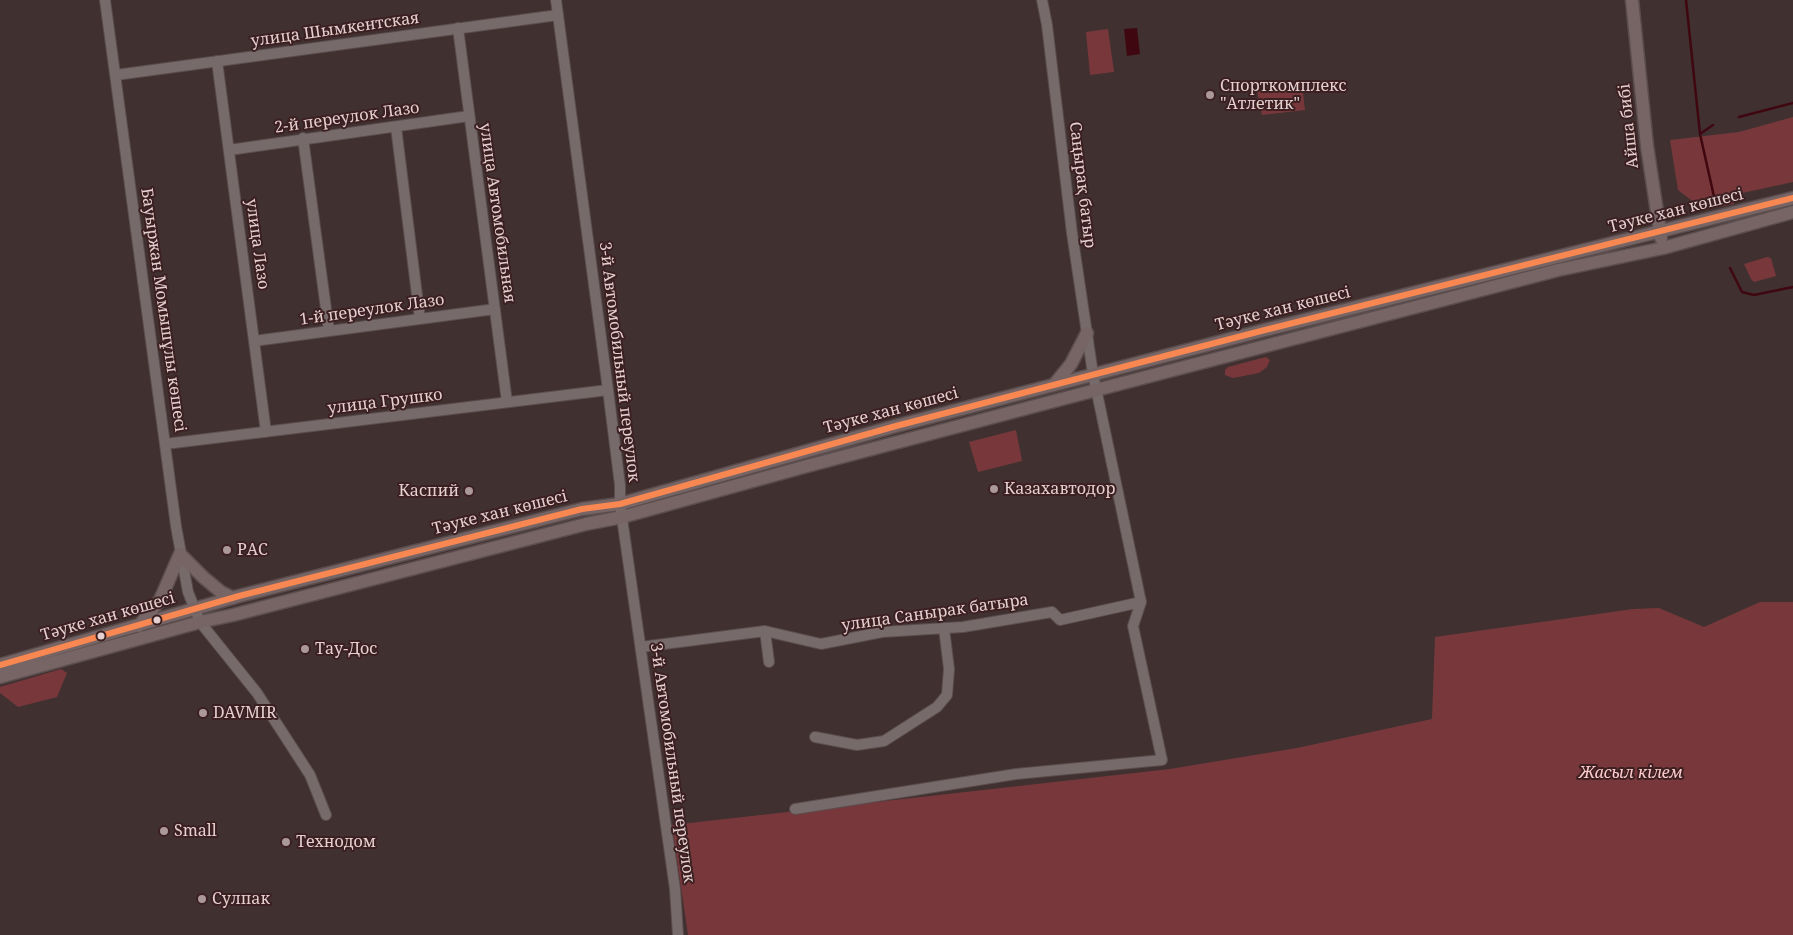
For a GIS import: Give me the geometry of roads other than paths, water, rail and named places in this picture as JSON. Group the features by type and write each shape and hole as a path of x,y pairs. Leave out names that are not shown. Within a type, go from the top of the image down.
{"main road":[{"name":"Айша бибі","path":"1632,0 1646,146 1663,248"},
{"name":"Тәуке хан көшесі","path":"0,665 233,598 582,509 620,504 782,457 1093,374 1793,198"},
{"name":"Тәуке хан көшесі","path":"0,677 200,622 586,524 622,517 1096,390 1558,270 1663,248 1793,212"},
{"path":"1054,385 1071,364 1087,333"},
{"path":"139,626 160,600 180,554 221,592 233,598"}],"street":[{"name":"Бауыржан Момышұлы көшесі","path":"105,0 180,554 188,592 200,622 257,692 310,775 326,816"},
{"name":"3-й Автомобильный переулок","path":"556,0 608,390 620,485 620,504 675,889 678,935"},
{"name":"Саңырақ батыр","path":"1042,0 1047,25 1072,233 1093,374 1141,602"},
{"name":"улица Шымкентская","path":"116,75 558,15"},
{"name":"улица Автомобильная","path":"458,28 508,402"},
{"name":"улица Лазо","path":"217,61 266,432"},
{"name":"2-й переулок Лазо","path":"229,150 303,138 469,116"},
{"path":"396,127 420,319"},
{"path":"303,138 329,331"},
{"name":"1-й переулок Лазо","path":"254,341 495,309"},
{"name":"улица Грушко","path":"165,444 608,390"},
{"path":"794,809 1016,774 1162,760 1133,626 1141,602"},
{"name":"улица Санырак батыра","path":"641,647 765,632 821,644 882,632 963,627 1052,612 1060,620 1141,602"},
{"path":"815,737 857,745 884,741 937,707 947,696 949,669 944,628"},
{"path":"765,632 769,662"}],"waterway":[{"path":"1686,0 1700,134"},
{"path":"1739,117 1793,103"},
{"path":"1713,125 1700,134 1715,201"},
{"path":"1730,268 1742,292 1754,295 1793,287"}],"place":[{"name":"Спорткомплекс \"Атлетик\"","path":"1210,95"},
{"name":"Казахавтодор","path":"994,489"},
{"name":"Каспий","path":"469,491"},
{"name":"РАС","path":"227,550"},
{"name":"Тау-Дос","path":"305,649"},
{"name":"DAVMIR","path":"203,713"},
{"name":"Small","path":"164,831"},
{"name":"Технодом","path":"286,842"},
{"name":"Сулпак","path":"202,899"}],"park label":[{"name":"Жасыл кілем","path":"1631,773"}]}
